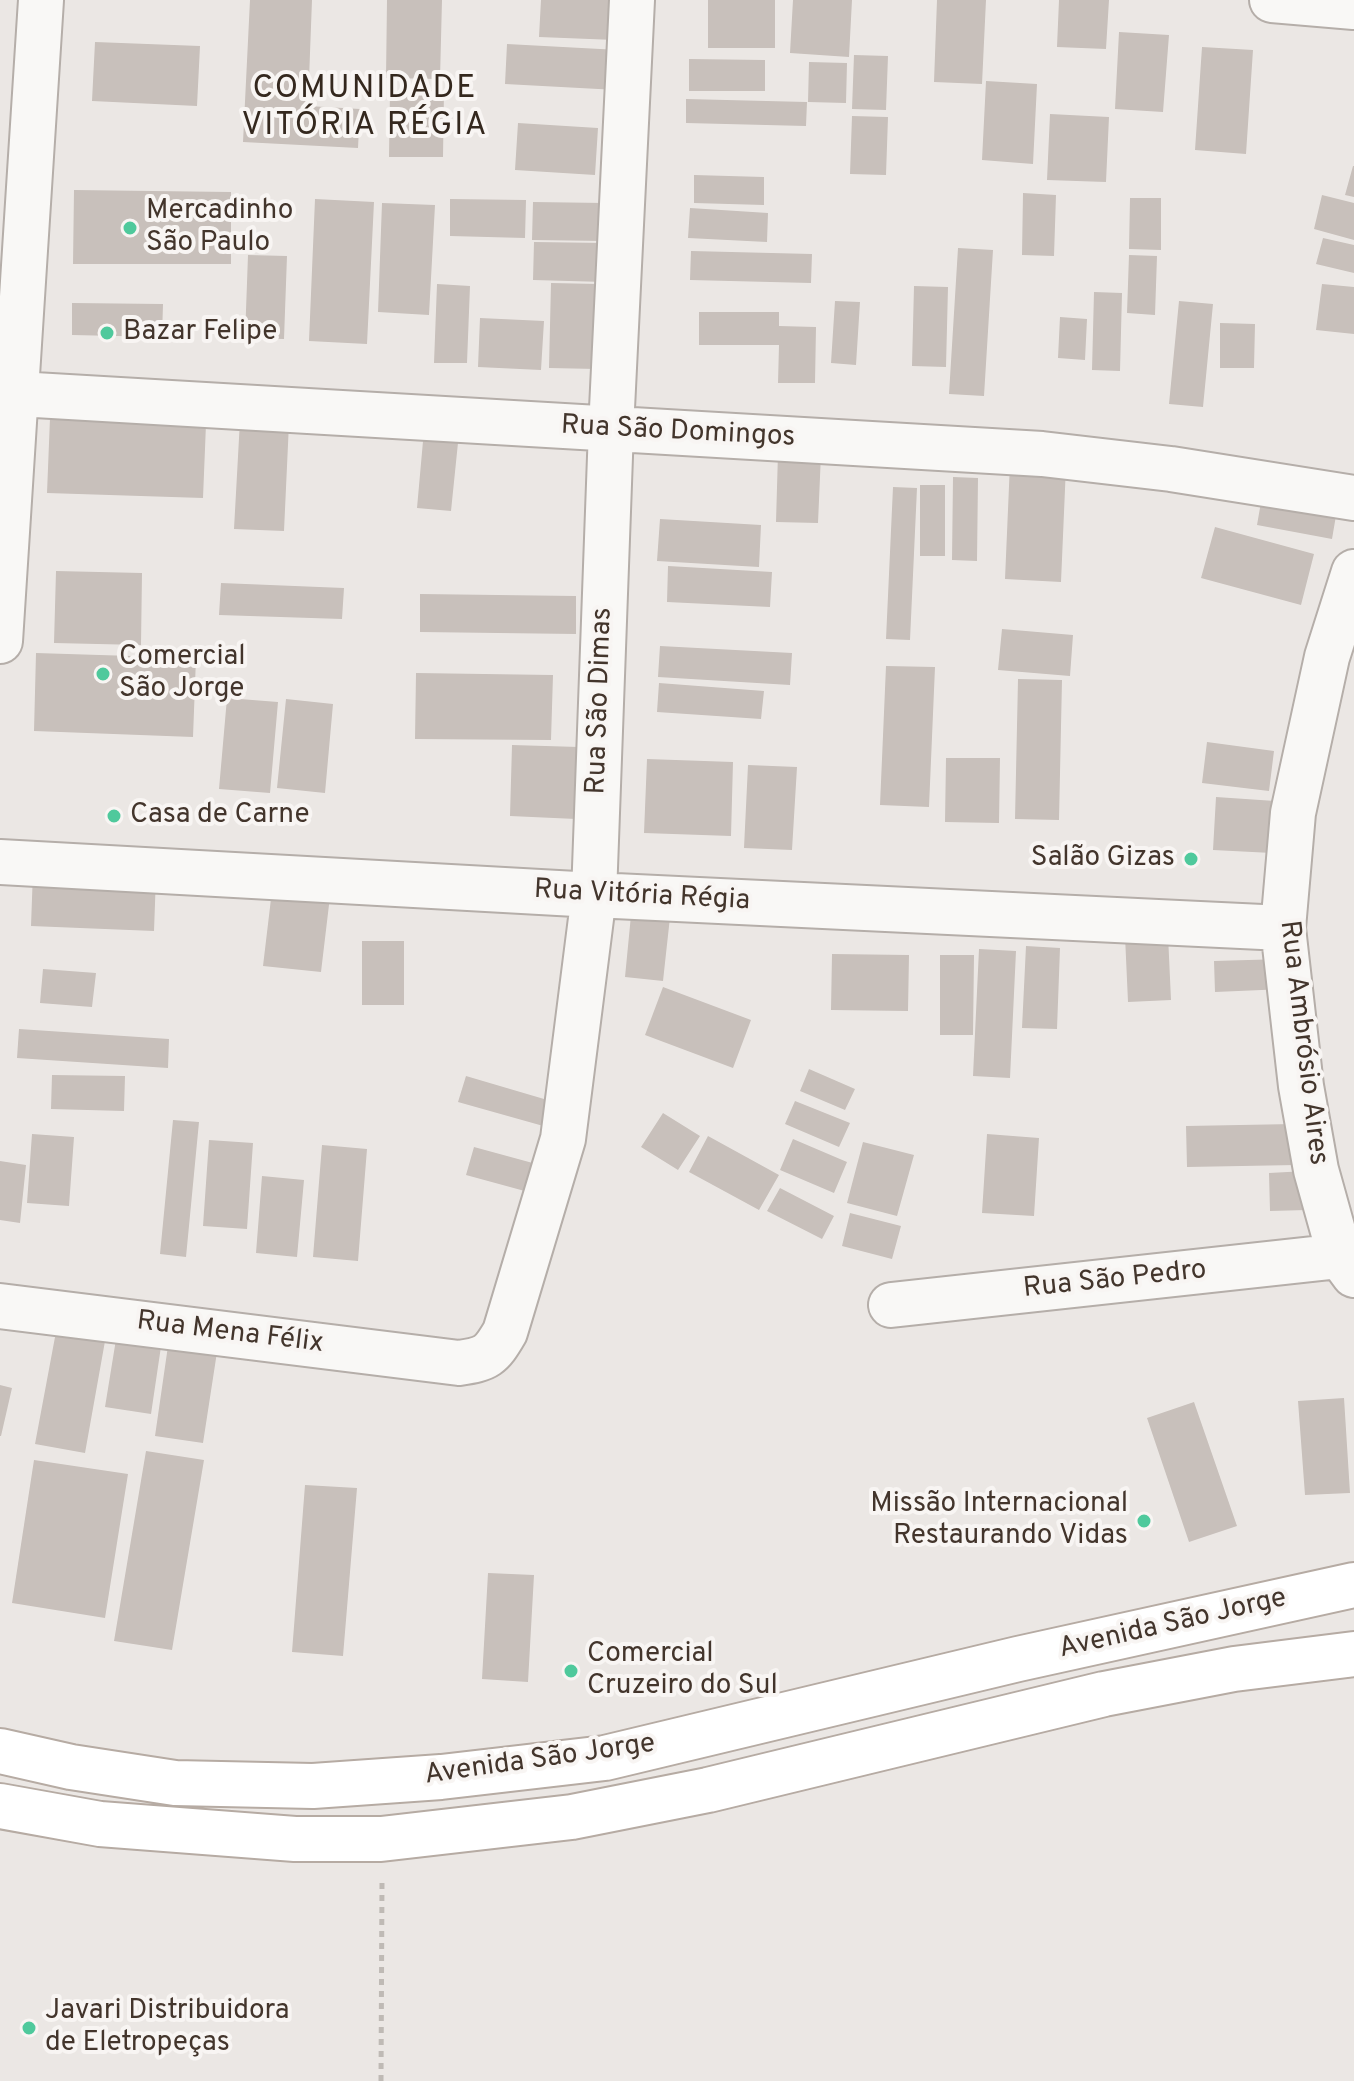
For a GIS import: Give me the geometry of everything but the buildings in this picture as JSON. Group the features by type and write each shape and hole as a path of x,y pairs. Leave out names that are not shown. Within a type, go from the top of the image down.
{"main road":[{"name":"Avenida São Jorge","path":"0,1751 71,1767 175,1783 313,1786 441,1777 605,1758 1018,1659 1354,1585"},
{"name":"Avenida São Jorge","path":"0,1806 100,1824 295,1839 381,1839 572,1817 708,1790 1104,1694 1234,1669 1354,1654"}],"street":[{"path":"0,641 7,393 41,0"},
{"name":"Rua São Dimas","path":"459,1363 481,1360 495,1349 505,1332 563,1139 594,895 611,429 632,0"},
{"path":"1272,0 1354,7"},
{"name":"Rua São Domingos","path":"7,393 1042,454 1171,469 1354,498"},
{"name":"Rua Ambrósio Aires","path":"1347,1266 1316,1170 1301,1086 1283,928 1293,813 1327,657 1354,572"},
{"name":"Rua Vitória Régia","path":"0,862 594,895 1283,928"},
{"name":"Rua São Pedro","path":"891,1305 1347,1266"},
{"name":"Rua Mena Félix","path":"0,1306 459,1363"}],"path":[{"path":"381,1839 381,2081"}],"place":[{"name":"Mercadinho São Paulo","path":"130,228"},
{"name":"Bazar Felipe","path":"107,333"},
{"name":"Comercial São Jorge","path":"103,674"},
{"name":"Casa de Carne","path":"114,816"},
{"name":"Salão Gizas","path":"1191,859"},
{"name":"Missão Internacional Restaurando Vidas","path":"1144,1521"},
{"name":"Comercial Cruzeiro do Sul","path":"571,1671"},
{"name":"Javari Distribuidora de Eletropeças","path":"29,2028"}],"district":[{"name":"COMUNIDADE VITÓRIA RÉGIA","path":"365,110"}]}
